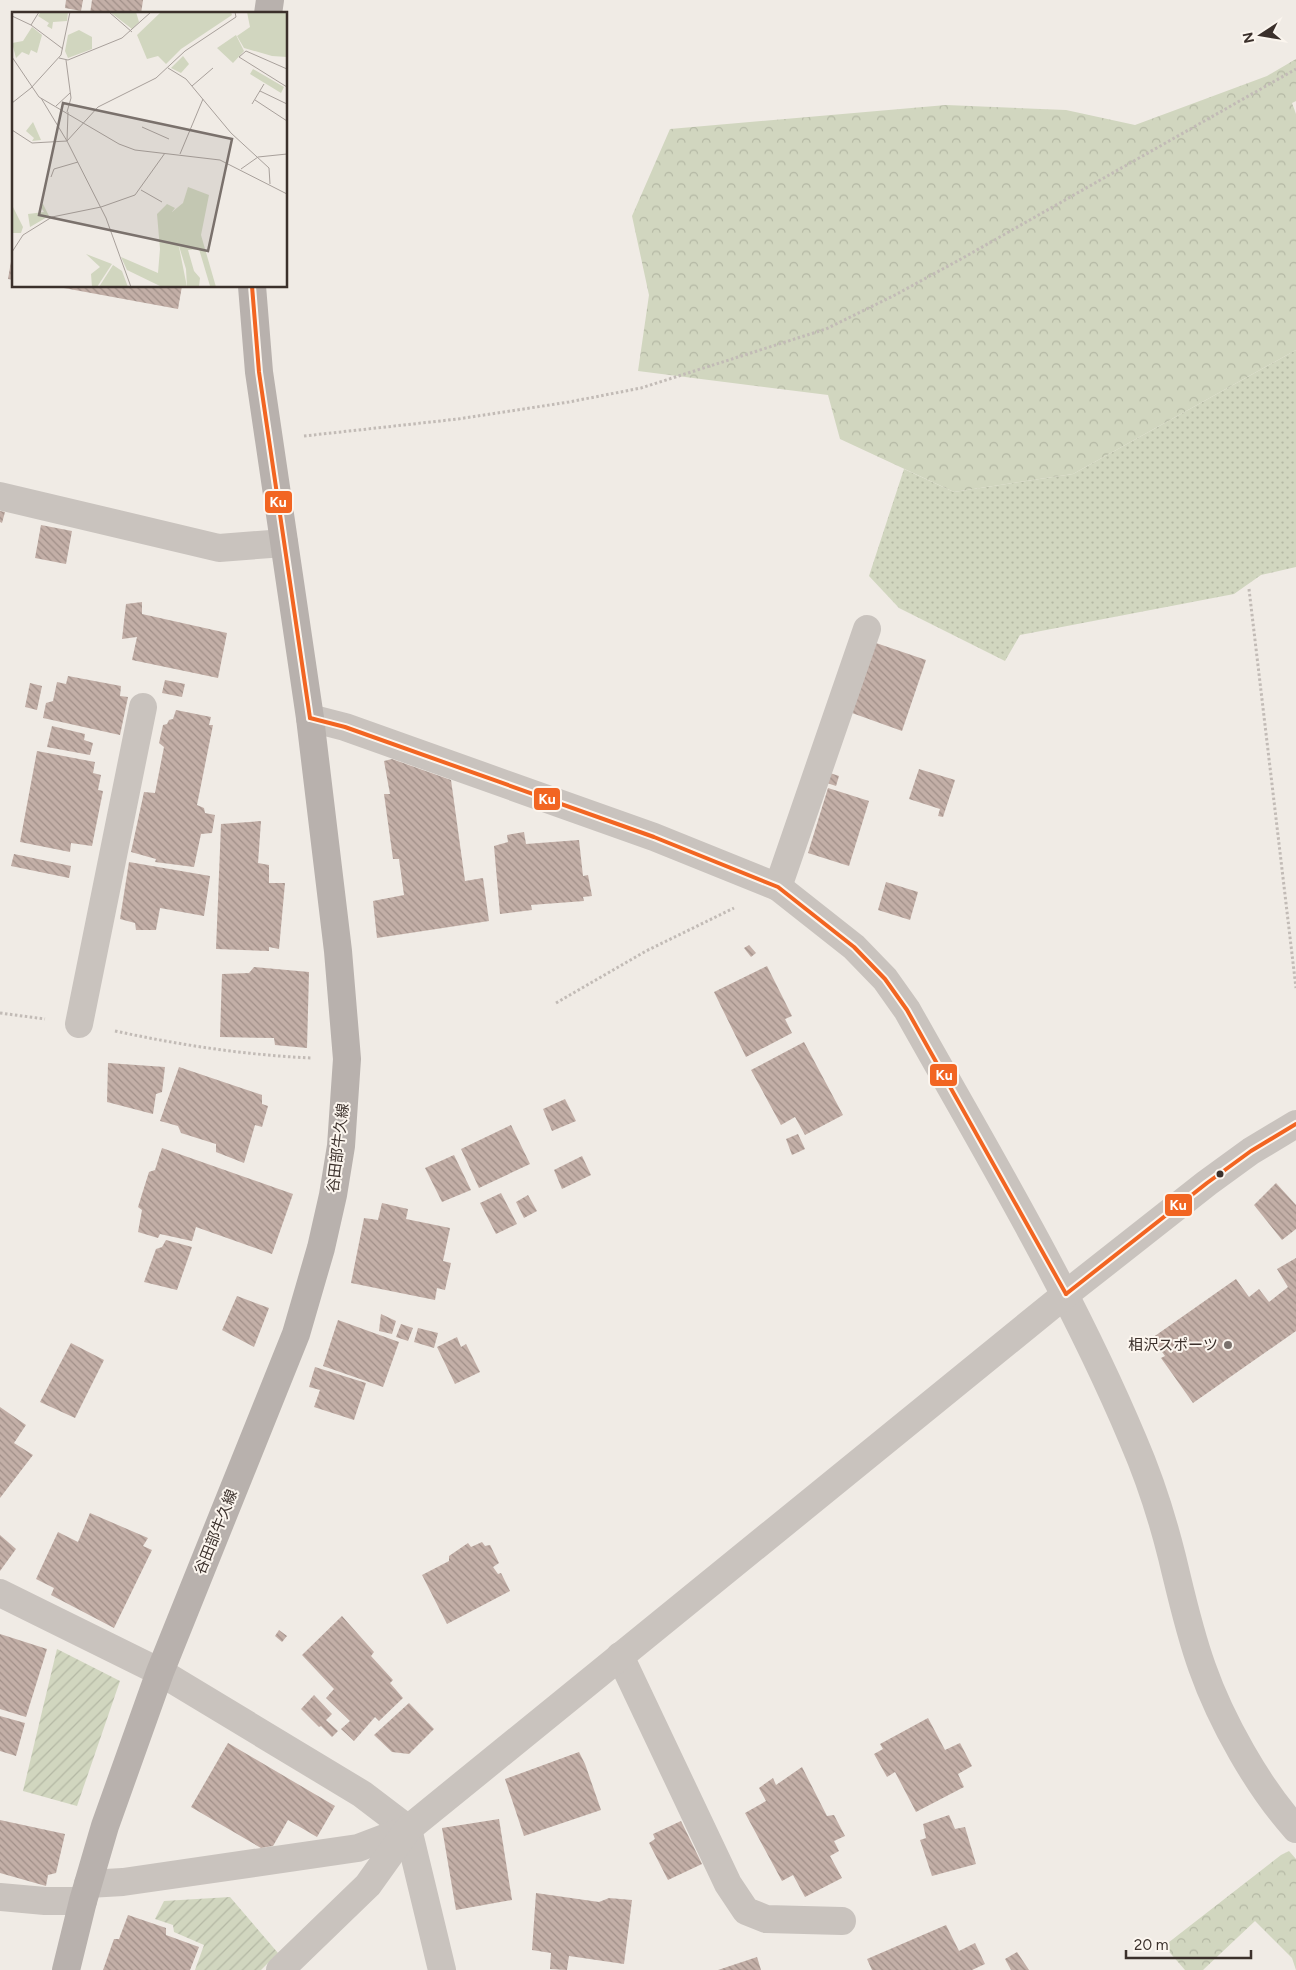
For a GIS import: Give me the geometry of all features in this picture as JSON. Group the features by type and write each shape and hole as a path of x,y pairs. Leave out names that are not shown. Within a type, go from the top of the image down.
{"main road":[{"name":"谷田部牛久線","path":"66,1970 105,1826 160,1672 296,1334 334,1195 341,1146 347,1059 338,951 310,718 259,372 252,288"}],"street":[{"path":"0,496 219,548 284,543"},
{"path":"778,887 867,628"},
{"path":"79,1024 143,707"},
{"path":"310,718 345,727 654,837 778,887 854,948 885,980 907,1010 1066,1294 1132,1439 1148,1480 1202,1668 1223,1717 1252,1769 1283,1815 1296,1829"},
{"path":"280,1970 368,1884 408,1829 1066,1294 1207,1183 1251,1151 1296,1124"},
{"path":"0,1593 160,1672 362,1794 408,1829 442,1970"},
{"path":"620,1656 728,1884 746,1911 766,1919 842,1921"},
{"path":"0,1897 45,1901 86,1893 123,1882 358,1848 408,1829"}],"path":[{"path":"269,440 458,419 569,402 641,388 826,329 895,295 961,259 1296,69"},
{"path":"1249,589 1296,988"},
{"path":"556,1003 646,951 778,887"},
{"path":"0,1013 79,1024 189,1045 277,1056 347,1059"}],"green space":[{"path":"1296,59 1296,101 1292,103 1296,114 1296,350 1073,474 954,492 840,439 828,395 638,371 649,295 632,216 670,129 946,105 1066,110 1135,125 1267,76"},
{"path":"1296,350 1296,567 1261,575 1234,594 1020,635 1005,661 899,608 869,576 904,469 954,492 1073,474"},
{"path":"57,1649 120,1681 77,1806 23,1791"},
{"path":"1289,1851 1296,1859 1296,1970 1292,1958 1255,1921 1203,1970 1185,1970 1164,1946 1281,1855"},
{"path":"230,1897 278,1953 261,1970 195,1970 204,1945 174,1932 173,1925 155,1919 164,1901"}],"building":[{"path":"66,0 83,0 81,11 65,8"},
{"path":"92,0 143,0 141,12 90,12"},
{"path":"12,256 12,280 8,279"},
{"path":"64,288 182,288 178,309"},
{"path":"0,511 5,512 2,523 0,522"},
{"path":"41,525 72,531 66,564 35,558"},
{"path":"142,602 142,614 227,633 218,678 132,660 137,637 122,639 126,604"},
{"path":"876,643 926,660 902,731 852,713"},
{"path":"68,676 121,686 120,696 128,697 120,735 43,718 46,703 53,701 57,682 66,684"},
{"path":"165,680 185,684 182,697 162,693"},
{"path":"30,683 42,686 37,710 25,707"},
{"path":"176,710 211,717 209,725 213,725 197,805 204,808 205,813 215,815 212,833 201,834 194,867 155,862 156,859 131,852 144,792 155,793 164,747 159,743 163,725 173,719"},
{"path":"52,726 85,734 84,740 93,743 90,755 47,747"},
{"path":"37,751 95,762 93,773 101,775 98,790 103,791 92,846 71,843 70,852 20,842"},
{"path":"392,759 451,780 465,881 483,878 489,921 377,938 373,901 404,895 399,859 393,859 384,794 390,794 384,761"},
{"path":"919,769 955,780 943,817 938,816 940,809 909,799"},
{"path":"830,773 839,776 836,786 827,783"},
{"path":"828,788 869,801 849,866 808,853"},
{"path":"261,821 258,863 269,865 269,883 285,883 279,949 269,947 269,951 216,949 221,824"},
{"path":"524,832 526,844 579,840 583,876 588,875 592,896 583,897 584,901 531,905 532,910 500,914 494,846 508,842 507,835"},
{"path":"14,854 71,866 69,878 11,866"},
{"path":"129,862 210,876 204,916 160,908 156,930 136,930 135,923 120,919"},
{"path":"886,882 918,892 910,920 878,910"},
{"path":"749,945 756,953 751,957 744,948"},
{"path":"767,966 792,1016 785,1019 792,1033 746,1057 714,992"},
{"path":"254,967 309,972 307,1048 275,1045 274,1038 220,1037 222,974 249,973"},
{"path":"804,1042 843,1115 805,1135 795,1117 781,1125 751,1070"},
{"path":"108,1063 165,1067 162,1092 156,1094 153,1114 107,1102"},
{"path":"179,1067 262,1095 262,1104 268,1106 262,1127 255,1125 244,1163 216,1152 216,1144 181,1133 178,1126 160,1121"},
{"path":"565,1099 576,1121 552,1131 543,1109"},
{"path":"511,1125 530,1164 479,1188 461,1149"},
{"path":"798,1134 805,1149 792,1155 786,1139"},
{"path":"162,1148 293,1194 272,1254 196,1227 192,1241 160,1234 158,1238 138,1232 142,1210 138,1207 149,1172 155,1170"},
{"path":"454,1155 471,1190 442,1202 425,1168"},
{"path":"582,1156 591,1175 562,1189 554,1170"},
{"path":"1276,1183 1296,1205 1296,1229 1282,1240 1254,1205"},
{"path":"501,1193 517,1224 496,1234 480,1203"},
{"path":"528,1195 537,1211 524,1218 516,1202"},
{"path":"382,1203 408,1209 406,1219 450,1228 443,1261 451,1263 445,1290 437,1288 435,1300 351,1283 364,1218 378,1220"},
{"path":"166,1240 192,1247 177,1290 144,1282 156,1249 162,1247"},
{"name":"相沢スポーツ","path":"1296,1258 1296,1331 1193,1403 1161,1358 1165,1356 1152,1338 1236,1279 1249,1297 1259,1289 1269,1302 1288,1287 1277,1269"},
{"path":"237,1296 269,1308 254,1347 222,1330"},
{"path":"381,1314 396,1321 392,1334 379,1331"},
{"path":"338,1320 399,1342 383,1387 323,1366"},
{"path":"401,1324 413,1328 408,1341 396,1337"},
{"path":"418,1328 438,1333 434,1348 414,1342"},
{"path":"457,1337 461,1347 466,1344 480,1372 455,1384 437,1347"},
{"path":"71,1343 104,1360 75,1418 40,1402"},
{"path":"315,1367 366,1383 354,1420 314,1407 320,1390 309,1387"},
{"path":"0,1407 26,1425 14,1443 33,1455 0,1498"},
{"path":"90,1513 148,1538 143,1546 152,1550 114,1628 51,1595 54,1588 36,1579 58,1532 78,1542"},
{"path":"0,1535 16,1549 0,1571"},
{"path":"482,1542 485,1546 490,1545 499,1563 493,1567 498,1574 501,1573 510,1591 447,1624 422,1575 449,1561 449,1556 468,1543 471,1547"},
{"path":"342,1616 374,1652 371,1656 393,1680 390,1683 403,1698 379,1721 375,1717 354,1741 341,1729 350,1721 326,1698 334,1689 302,1655"},
{"path":"279,1630 287,1636 282,1642 275,1636"},
{"path":"0,1634 47,1649 26,1717 0,1709"},
{"path":"314,1695 332,1714 326,1720 338,1731 332,1737 301,1709"},
{"path":"409,1703 434,1729 409,1754 392,1752 374,1735"},
{"path":"0,1716 25,1723 16,1756 0,1751"},
{"path":"928,1718 945,1750 960,1743 972,1766 958,1774 964,1787 916,1812 895,1772 887,1777 874,1754 883,1749 880,1744"},
{"path":"228,1743 335,1806 317,1837 288,1820 273,1846 261,1848 191,1807"},
{"path":"579,1752 601,1810 524,1836 505,1779"},
{"path":"802,1767 827,1816 834,1815 845,1836 834,1841 839,1851 830,1856 842,1878 805,1897 793,1875 782,1881 745,1813 766,1801 759,1788 773,1778 776,1785"},
{"path":"949,1815 955,1829 965,1827 976,1864 932,1876 920,1840 926,1838 923,1824"},
{"path":"499,1819 512,1900 456,1910 442,1828"},
{"path":"0,1820 65,1834 56,1873 48,1875 46,1886 0,1873"},
{"path":"681,1821 702,1864 668,1880 649,1843 655,1839 653,1834"},
{"path":"536,1893 599,1902 609,1898 632,1900 624,1964 569,1956 567,1970 550,1969 551,1953 532,1950"},
{"path":"128,1915 166,1928 166,1935 199,1947 190,1970 103,1970 114,1939 119,1939"},
{"path":"946,1925 959,1951 975,1943 985,1964 972,1970 872,1970 867,1959"},
{"path":"1017,1952 1029,1970 1011,1970 1005,1959"},
{"path":"757,1957 761,1970 718,1970"}],"transit line":[{"name":"Ku","path":"252,288 259,372 310,718"},
{"name":"Ku","path":"310,718 345,727 654,837 778,887 854,947 885,979 907,1010 1066,1294"},
{"name":"Ku","path":"1066,1294 1207,1183 1251,1151 1296,1124"}],"place":[{"name":"相沢スポーツ","path":"1228,1345"}]}
